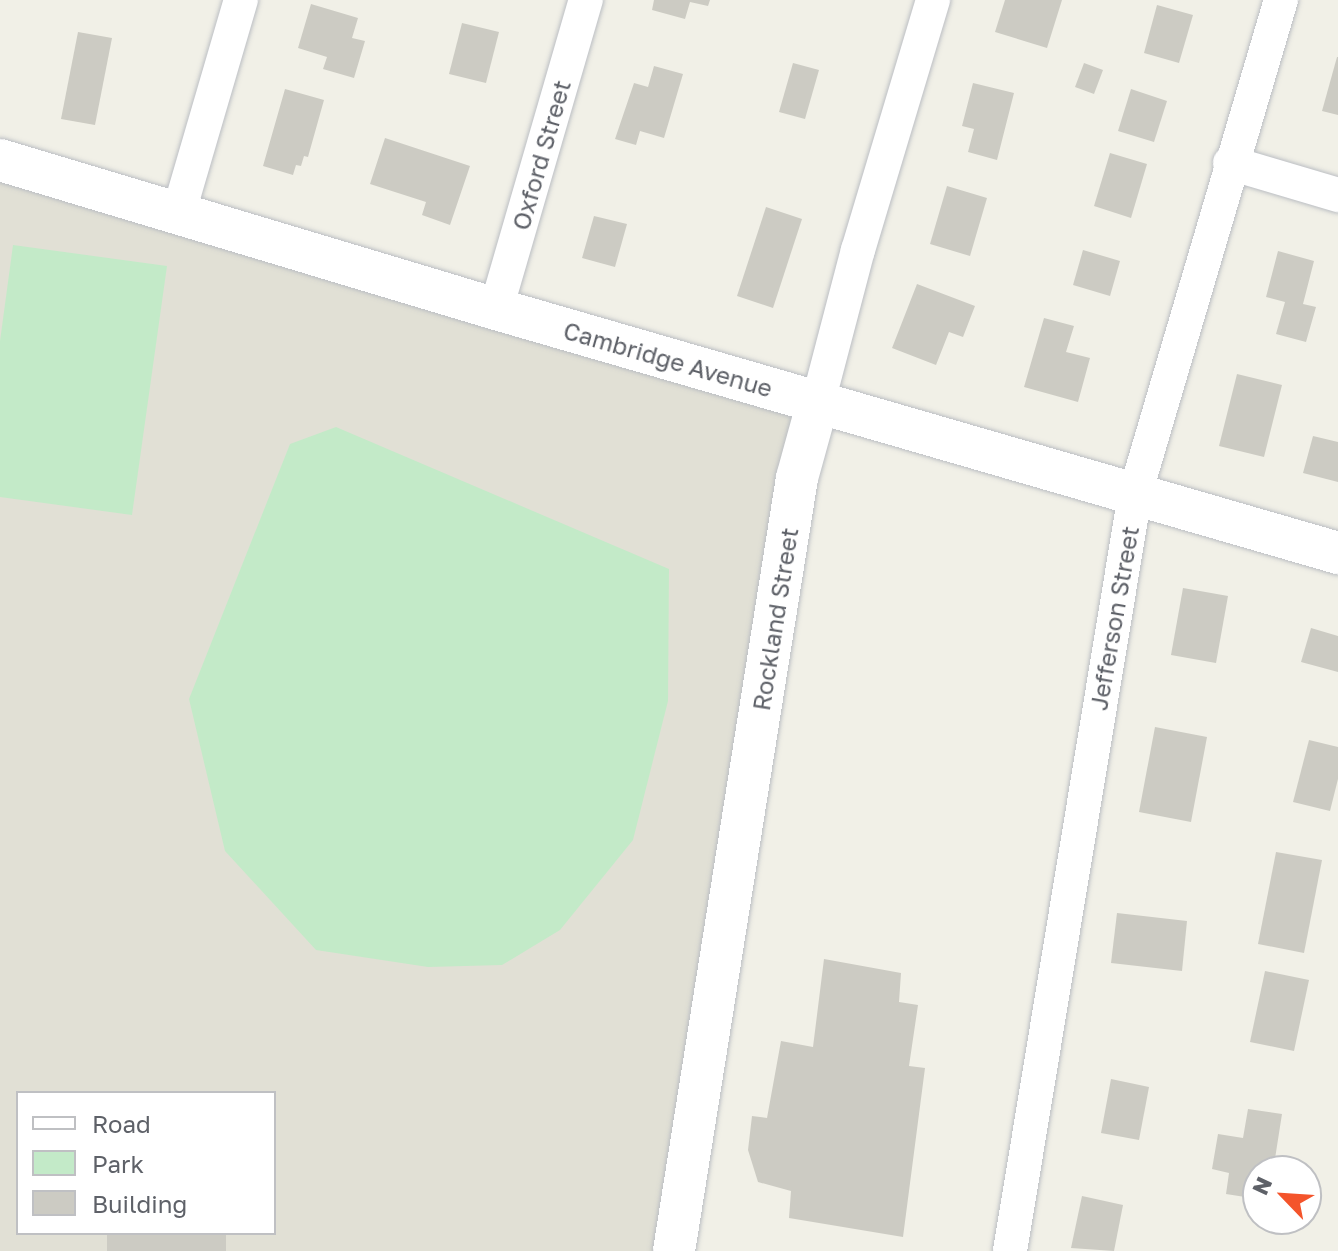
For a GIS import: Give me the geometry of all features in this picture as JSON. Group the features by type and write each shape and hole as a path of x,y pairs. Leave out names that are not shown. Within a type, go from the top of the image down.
{"street":[{"path":"178,215 241,0"},
{"name":"Oxford Street","path":"496,309 586,0"},
{"name":"Rockland Street","path":"674,1251 797,478 858,250 933,0"},
{"name":"Jefferson Street","path":"1010,1251 1135,494 1230,163 1281,0"},
{"name":"Cambridge Avenue","path":"0,160 496,309 1338,553"},
{"path":"1230,163 1338,195"}],"shaded area":[{"path":"0,160 818,402 674,1251 0,1251"}],"green space":[{"path":"13,245 167,266 132,515 0,497 0,341"},
{"path":"336,427 669,569 668,701 633,840 560,930 502,965 428,967 316,950 225,851 189,699 290,444"}],"building":[{"path":"654,0 710,0 708,6 690,2 685,19 652,10"},
{"path":"1005,0 1062,0 1047,48 995,32"},
{"path":"311,4 358,18 352,38 365,41 354,78 323,69 327,57 298,48"},
{"path":"1157,5 1193,15 1179,63 1144,53"},
{"path":"462,23 499,32 486,83 449,74"},
{"path":"78,32 112,38 95,125 61,119"},
{"path":"1338,57 1338,115 1322,111"},
{"path":"793,63 819,70 805,119 779,112"},
{"path":"1084,63 1103,70 1094,94 1075,87"},
{"path":"654,66 683,74 664,138 640,131 636,145 615,139 634,83 648,87"},
{"path":"973,83 1014,93 997,160 968,152 974,129 962,126"},
{"path":"285,89 324,100 308,157 304,156 301,166 296,165 293,175 263,166"},
{"path":"1131,89 1167,101 1154,142 1118,131"},
{"path":"385,138 470,166 450,225 422,215 426,202 370,184"},
{"path":"1110,153 1147,164 1131,218 1094,206"},
{"path":"947,186 987,198 970,256 930,244"},
{"path":"766,207 802,219 773,308 737,296"},
{"path":"594,216 627,224 615,267 582,258"},
{"path":"1083,250 1120,261 1110,296 1073,285"},
{"path":"1278,251 1314,261 1303,304 1316,307 1306,342 1276,334 1285,302 1266,297"},
{"path":"917,284 975,306 963,337 949,332 936,365 892,348"},
{"path":"1044,318 1074,326 1066,352 1090,358 1078,402 1024,387"},
{"path":"1237,374 1282,385 1264,457 1219,446"},
{"path":"1313,436 1338,442 1338,482 1303,473"},
{"path":"1183,588 1228,596 1216,663 1171,655"},
{"path":"1311,628 1338,636 1338,672 1301,662"},
{"path":"1155,727 1207,737 1191,822 1139,812"},
{"path":"1309,740 1338,747 1338,779 1330,811 1293,802"},
{"path":"1276,852 1322,860 1304,953 1258,944"},
{"path":"1117,913 1187,921 1182,971 1111,963"},
{"path":"824,959 901,973 899,1002 918,1005 909,1066 925,1068 903,1237 789,1218 791,1191 758,1182 748,1150 752,1116 767,1118 781,1041 813,1047"},
{"path":"1265,971 1309,980 1294,1051 1250,1042"},
{"path":"1111,1079 1149,1087 1139,1140 1101,1133"},
{"path":"1248,1109 1282,1114 1276,1155 1242,1155 1242,1196 1226,1194 1229,1173 1212,1169 1218,1134 1243,1138"},
{"path":"1082,1196 1123,1205 1114,1251 1071,1248"},
{"path":"107,1235 226,1235 226,1251 107,1251"}]}
